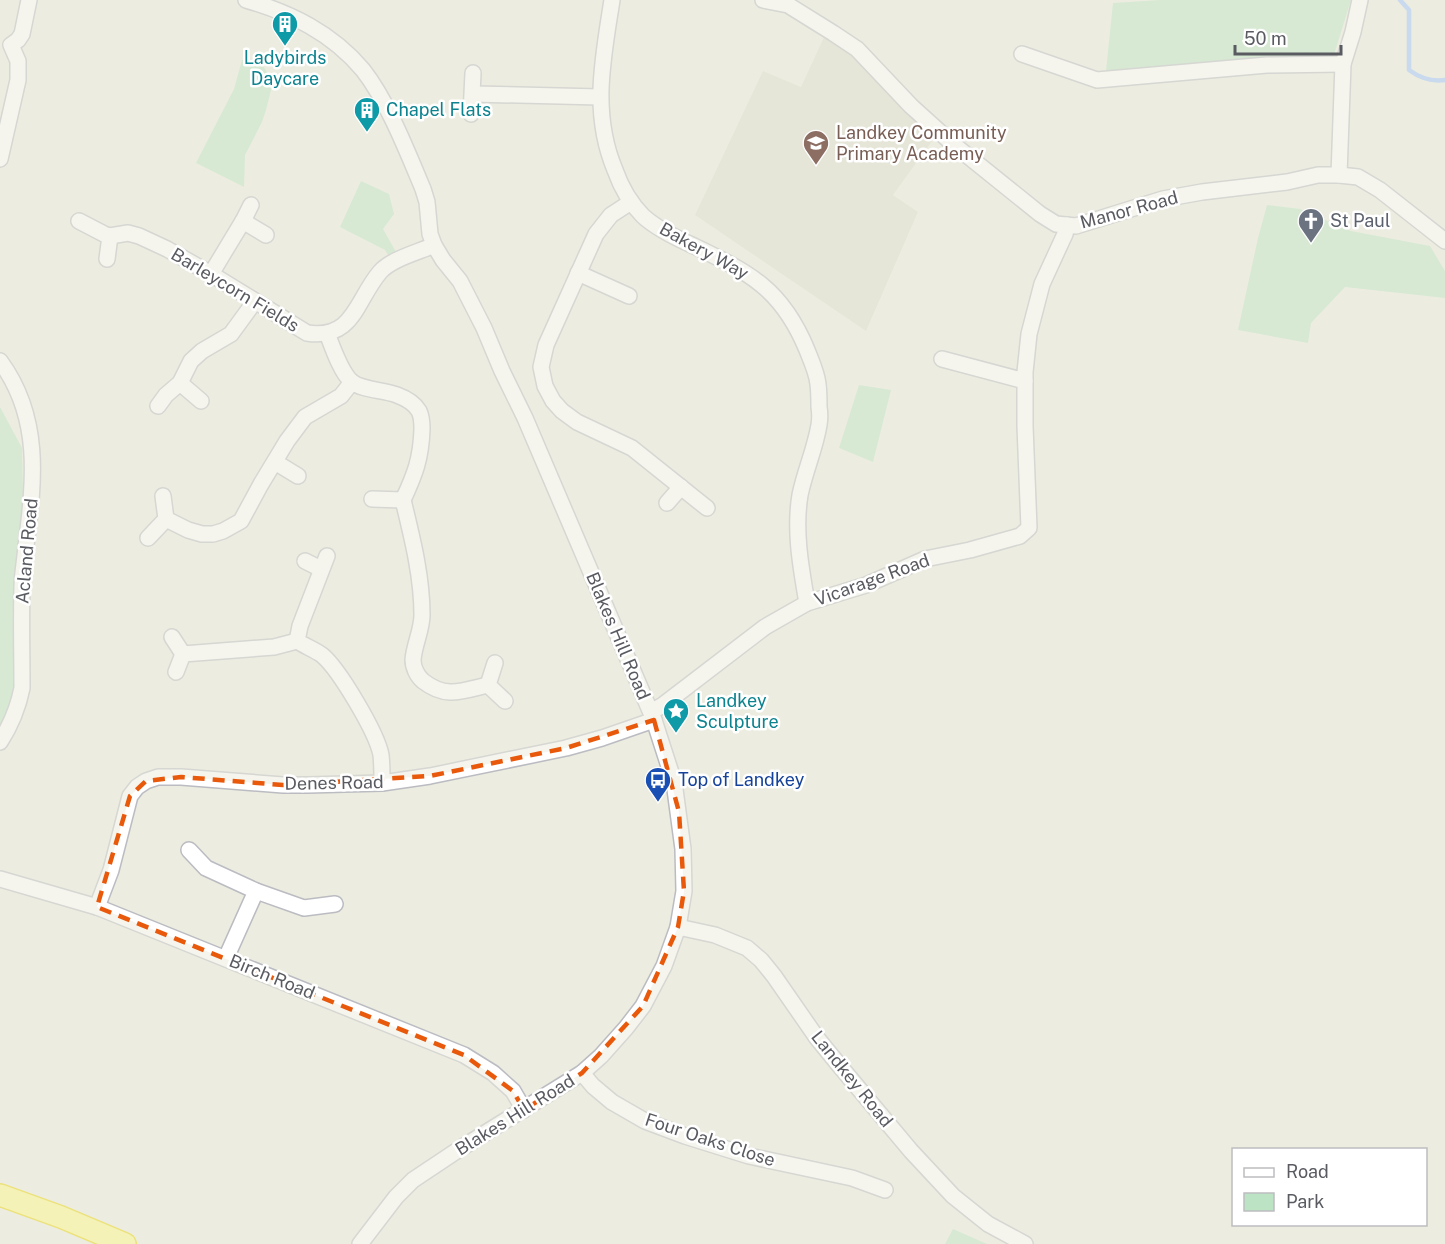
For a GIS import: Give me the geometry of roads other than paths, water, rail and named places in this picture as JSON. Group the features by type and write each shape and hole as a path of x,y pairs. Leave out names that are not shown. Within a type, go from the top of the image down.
{"highway":[{"path":"0,1195 125,1244"}],"street":[{"path":"0,159 18,80 18,61 6,47 18,40 22,34 29,0"},
{"name":"Blakes Hill Road","path":"246,0 269,6 311,25 349,55 364,72 383,103 423,189 427,202 430,234 434,245 460,281 525,418 652,716 674,782 683,849 684,891 678,927 664,966 643,1006 626,1028 582,1073 413,1180 396,1197 360,1244"},
{"name":"Bakery Way","path":"612,0 600,97 603,135 619,180 631,202 645,217 669,234 726,262 760,282 787,311 814,349 820,423 800,495 798,519 802,575 807,603"},
{"name":"Manor Road","path":"763,0 788,5 857,49 910,106 953,144 1040,214 1056,224 1076,226 1163,199 1202,192 1287,182 1318,175 1339,175 1358,177 1380,190 1445,241"},
{"path":"1339,175 1343,64 1360,0"},
{"path":"1022,54 1097,80 1267,65 1343,64"},
{"path":"471,114 473,73"},
{"path":"472,94 600,97"},
{"path":"631,202 611,215 596,234 546,345 541,367 545,386 553,401 562,411 577,422 632,448 707,508"},
{"path":"211,274 243,222 250,205"},
{"name":"Barleycorn Fields","path":"79,221 110,236 128,233 140,236 211,274 307,333 317,335 327,333"},
{"path":"243,222 266,235"},
{"name":"Vicarage Road","path":"652,716 663,705 765,627 807,603 866,585 925,559 970,550 1020,536 1029,528 1024,426 1029,333 1042,284 1067,225"},
{"path":"107,259 110,236"},
{"path":"434,245 389,264 380,272 347,323 327,333 337,359 352,382 399,396 410,402 419,410 422,421 419,460 402,500 413,544 423,616 413,662 418,677 441,692 457,692 488,685"},
{"path":"578,273 629,296"},
{"path":"159,406 166,395 180,383 191,361 201,351 231,334 255,301"},
{"path":"942,359 1025,381"},
{"name":"Acland Road","path":"0,362 24,405 31,437 33,479 22,586 22,688 19,704 0,742"},
{"path":"166,519 202,534 223,531 241,522 287,441 305,417 341,396 352,382"},
{"path":"180,383 201,401"},
{"path":"275,462 298,476"},
{"path":"667,503 681,487"},
{"path":"163,496 166,519"},
{"path":"372,499 402,500"},
{"path":"148,538 166,519"},
{"path":"297,641 300,626 324,562 305,561"},
{"path":"172,637 183,654"},
{"path":"183,654 274,647 297,641 321,655 335,669 368,724 380,753 382,783"},
{"path":"176,672 183,654"},
{"path":"488,685 495,663"},
{"path":"488,685 505,701"},
{"name":"Denes Road","path":"98,907 111,870 130,796 146,781 158,777 181,777 283,785 382,783 430,776 566,748 602,738 652,716"},
{"path":"189,850 206,868 256,891 304,908 335,904"},
{"name":"Birch Road","path":"0,879 98,907 464,1056 493,1073 513,1091 524,1110"},
{"path":"226,958 256,891"},
{"name":"Landkey Road","path":"678,927 715,935 747,948 761,960 817,1038 911,1150 953,1196 988,1224 1025,1244"},
{"name":"Four Oaks Close","path":"582,1073 612,1102 645,1121 749,1156 852,1178 885,1190"}],"waterway":[{"path":"1400,0 1409,10 1409,70 1426,79 1445,80"}],"place":[{"name":"Ladybirds Daycare","path":"285,47"},
{"name":"Chapel Flats","path":"367,133"},
{"name":"Landkey Community Primary Academy","path":"816,166"},
{"name":"St Paul","path":"1311,244"},
{"name":"Landkey Sculpture","path":"676,734"},
{"name":"Top of Landkey","path":"658,803"}]}
